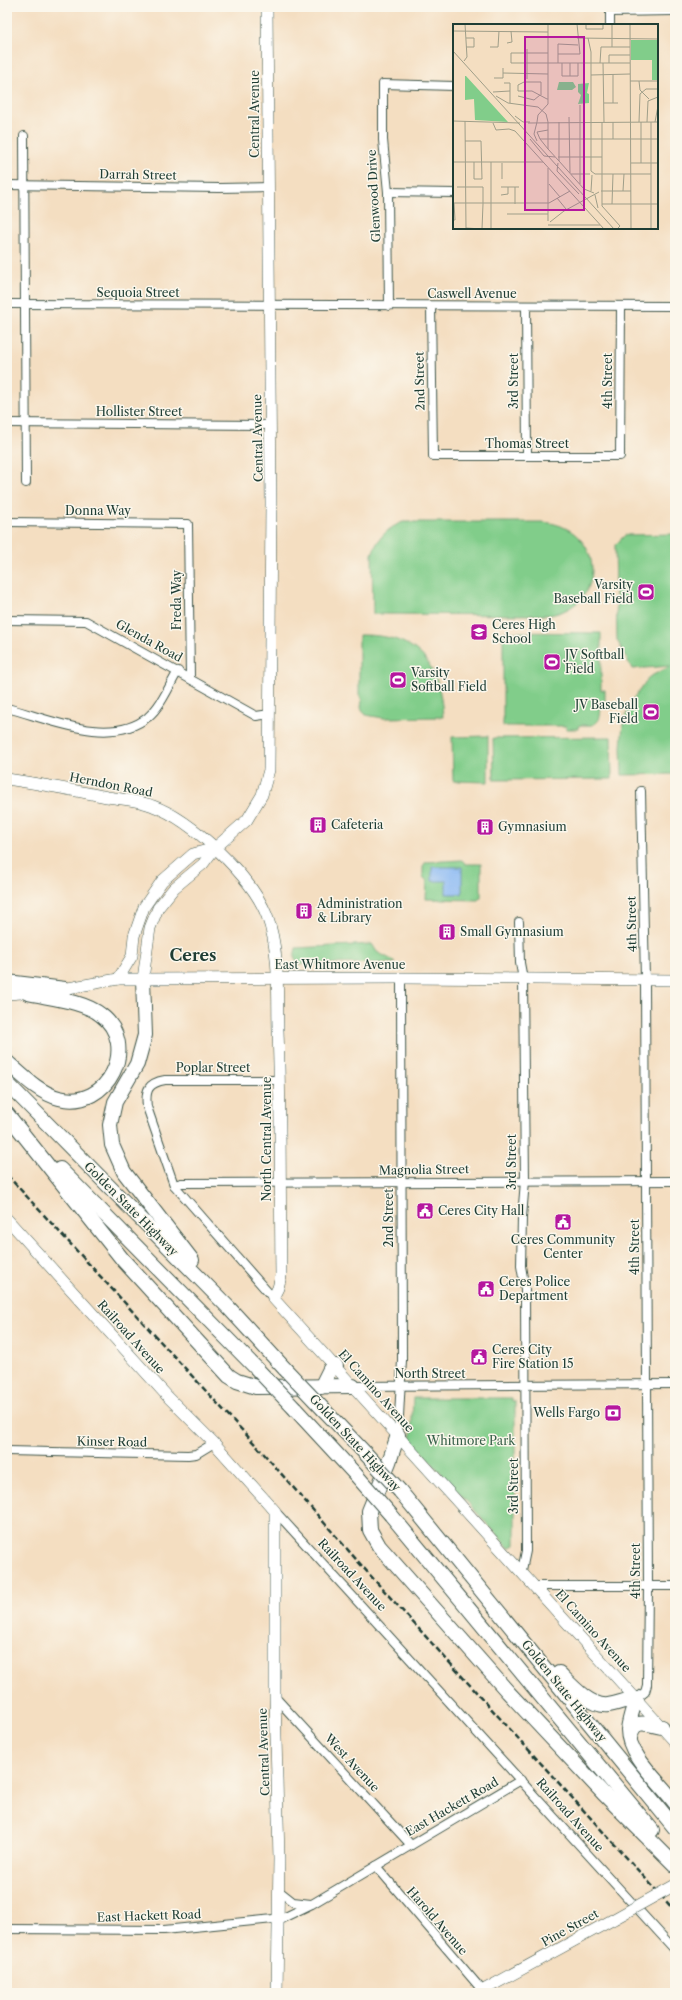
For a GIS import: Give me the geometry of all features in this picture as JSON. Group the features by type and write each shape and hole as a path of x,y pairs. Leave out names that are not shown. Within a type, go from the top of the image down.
{"highway":[{"path":"144,979 145,1035 137,1064 115,1102 110,1125 112,1145 124,1172 228,1307"},
{"path":"7,982 65,989"},
{"path":"7,1062 42,1091 61,1099 82,1098 91,1095 106,1084 115,1071 119,1047 113,1028 108,1020 100,1013 87,1008 28,993"},
{"name":"Golden State Highway","path":"7,1083 228,1307 400,1491 675,1828"},
{"path":"7,1114 123,1260 229,1376 256,1387 353,1386"},
{"name":"Golden State Highway","path":"7,1114 256,1368 356,1476 391,1515 675,1858"},
{"path":"321,1387 330,1370 336,1366"},
{"path":"398,1435 389,1462 369,1511 370,1530 379,1546 513,1697 675,1865"},
{"path":"504,1617 572,1685 589,1699 600,1704 607,1705 626,1699 636,1699 629,1722 629,1738 637,1756 675,1803"},
{"path":"629,1738 634,1727 639,1723 662,1727"}],"street":[{"name":"Central Avenue","path":"214,848 247,820 262,795 269,770 271,425 267,7"},
{"path":"610,24 610,9 675,12"},
{"name":"Glenwood Drive","path":"389,306 388,192 383,140 383,84 453,86"},
{"path":"24,136 26,483"},
{"name":"Darrah Street","path":"7,185 219,188 269,187"},
{"path":"388,192 453,193"},
{"name":"Sequoia Street","path":"7,304 269,306"},
{"name":"Caswell Avenue","path":"269,306 675,306"},
{"name":"2nd Street","path":"430,306 433,456"},
{"name":"3rd Street","path":"526,306 527,456"},
{"name":"4th Street","path":"620,306 620,456"},
{"name":"Hollister Street","path":"7,423 271,425"},
{"name":"Thomas Street","path":"433,456 620,456"},
{"name":"Donna Way","path":"7,522 188,524"},
{"name":"Freda Way","path":"188,524 190,677"},
{"name":"Glenda Road","path":"7,620 86,621 190,677 256,716 270,714"},
{"path":"7,708 75,728 120,729 140,722 154,711 178,671"},
{"name":"Herndon Road","path":"7,779 153,805 184,822 214,848 241,876 260,902 266,915 274,944 276,979"},
{"name":"4th Street","path":"636,1699 645,1692 647,1685 648,1586 645,980 641,791"},
{"path":"144,979 150,928 158,908 174,888 203,864 214,848"},
{"path":"118,979 132,956 134,936 144,908 162,881 193,854 214,848"},
{"name":"3rd Street","path":"519,922 522,979 525,1181 522,1217 521,1266 525,1289 526,1385 526,1551 522,1570"},
{"name":"2nd Street","path":"398,1435 401,1386 401,978"},
{"name":"East Whitmore Avenue","path":"7,994 65,989 118,979 401,978 675,980"},
{"name":"North Central Avenue","path":"273,1298 278,1288 281,1276 280,1080 276,979"},
{"name":"Poplar Street","path":"148,1089 156,1082 168,1079 280,1080"},
{"name":"El Camino Avenue","path":"148,1089 145,1096 147,1107 174,1185 273,1298 522,1570 534,1586 675,1742"},
{"name":"Magnolia Street","path":"174,1185 180,1183 280,1182 675,1181"},
{"name":"Railroad Avenue","path":"7,1219 168,1397 214,1443 675,1950"},
{"name":"North Street","path":"353,1386 675,1384"},
{"name":"Kinser Road","path":"7,1451 188,1456 196,1454 214,1443"},
{"name":"Central Avenue","path":"275,1511 275,1697 279,1892 277,1993"},
{"path":"534,1586 675,1586"},
{"name":"West Avenue","path":"275,1697 411,1845"},
{"name":"East Hackett Road","path":"7,1929 164,1930 287,1917 312,1904 521,1780"},
{"name":"Harold Avenue","path":"376,1866 480,1992"},
{"name":"Pine Street","path":"480,1992 514,1975 675,1885"},
{"path":"279,1892 293,1902 312,1904"}],"green space":[{"path":"403,522 543,522 563,527 578,537 588,551 592,566 590,582 583,597 569,608 550,615 373,614 372,554 380,538 392,527"},
{"name":"Varsity Baseball Field","path":"675,534 675,774 622,775 621,747 623,723 632,701 649,677 671,666 632,669 617,640 615,545 625,535"},
{"name":"JV Softball Field","path":"503,632 601,633 601,690 605,690 605,702 601,702 598,721 592,725 578,726 578,729 566,729 566,726 503,726"},
{"name":"Varsity Softball Field","path":"359,635 379,636 396,640 410,646 421,655 430,666 437,680 441,697 443,717 383,718 366,715 361,708 362,700 359,694"},
{"path":"488,736 488,782 453,781 452,737"},
{"path":"611,737 612,779 494,780 493,738"},
{"path":"462,860 466,864 481,864 481,897 478,900 426,899 427,881 423,877 423,866 426,862"},
{"path":"372,944 377,952 395,963 299,964 294,957 296,948"},
{"name":"Whitmore Park","path":"413,1398 512,1398 512,1401 515,1401 515,1545 509,1548 411,1440"}],"water":[{"path":"432,867 462,867 462,894 446,894 446,881 432,881"}],"railway":[{"path":"7,1175 264,1454 369,1574 675,1911"}],"place":[{"name":"Varsity Baseball Field","path":"646,592"},
{"name":"Ceres High School","path":"479,632"},
{"name":"JV Softball Field","path":"552,662"},
{"name":"Varsity Softball Field","path":"398,680"},
{"name":"JV Baseball Field","path":"651,712"},
{"name":"Cafeteria","path":"318,825"},
{"name":"Gymnasium","path":"485,827"},
{"name":"Administration & Library","path":"304,911"},
{"name":"Small Gymnasium","path":"447,932"},
{"name":"Ceres City Hall","path":"425,1211"},
{"name":"Ceres Community Center","path":"563,1222"},
{"name":"Ceres Police Department","path":"486,1289"},
{"name":"Ceres City Fire Station 15","path":"479,1357"},
{"name":"Wells Fargo","path":"613,1413"}],"district":[{"name":"Ceres","path":"193,955"}]}
